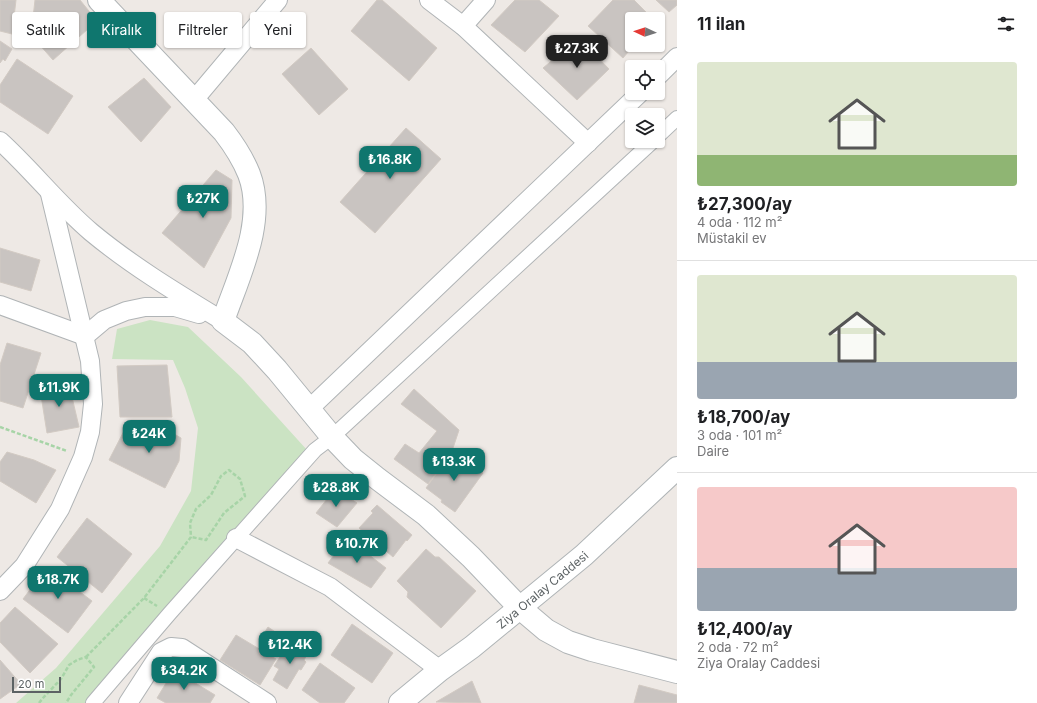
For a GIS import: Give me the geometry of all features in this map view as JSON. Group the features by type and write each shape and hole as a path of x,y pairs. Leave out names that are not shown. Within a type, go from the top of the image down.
{"main road":[{"path":"99,0 224,132 239,153 250,175 255,199 252,238 223,321 252,343 277,370 332,438 353,459 426,515 472,557 520,608 546,630 568,642 592,650 677,672"},
{"name":"Ziya Oralay Caddesi","path":"400,703 440,670 472,647 584,555 677,468"}],"street":[{"path":"194,100 278,0"},
{"path":"429,0 463,26 588,143"},
{"path":"463,26 486,0"},
{"path":"665,69 677,57"},
{"path":"308,410 633,100"},
{"path":"665,129 677,118"},
{"path":"0,141 20,159 50,194 90,231 140,270 223,321"},
{"path":"93,703 236,538 315,450 332,438 645,148"},
{"path":"0,591 24,566 60,509 83,457 90,432 93,404 90,361 50,194"},
{"path":"0,305 85,336"},
{"path":"85,336 104,320 126,311 145,307 175,307 223,321"},
{"path":"236,538 330,587 440,670"},
{"path":"128,703 161,652 166,649 177,647 187,651 267,703"}],"path":[{"path":"0,427 83,457"},
{"path":"39,703 61,679 69,665 86,657 144,598 191,537 190,523 196,508 211,495 221,476 229,470 240,479 245,496 224,513 206,540 191,537"},
{"path":"66,703 71,694 94,667 86,657"}],"green space":[{"path":"150,320 188,327 241,377 307,450 89,703 16,703 56,668 160,546 191,491 198,428 185,388 173,360 112,359 117,329"}],"building":[{"path":"0,0 16,0 15,12 12,12 12,34 0,31"},
{"path":"35,0 80,0 90,12 87,12 87,30 79,37 79,12 34,12"},
{"path":"377,0 382,0 437,48 409,81 351,31"},
{"path":"515,0 539,0 559,16 525,52 491,25"},
{"path":"613,0 634,0 646,12 625,12 625,52 628,52 623,58 588,26"},
{"path":"656,0 677,0 677,5 669,12"},
{"path":"579,38 609,69 577,100 543,68"},
{"path":"0,41 12,49 5,61 3,59 0,63"},
{"path":"42,48 67,48 53,60"},
{"path":"311,48 348,89 319,115 282,74"},
{"path":"17,59 73,96 48,134 0,102 0,85"},
{"path":"144,78 171,107 141,142 108,107"},
{"path":"406,128 441,159 375,233 340,202"},
{"path":"216,170 232,180 231,218 204,268 162,233"},
{"path":"0,248 40,260 31,291 0,282"},
{"path":"7,343 41,353 23,408 0,401 0,365"},
{"path":"167,365 172,417 120,417 117,366"},
{"path":"68,380 79,427 47,433 40,389"},
{"path":"414,389 459,430 451,454 428,484 394,459 405,444 419,453 437,431 401,404"},
{"path":"126,427 169,431 181,438 179,461 165,488 109,460"},
{"path":"7,452 34,460 56,470 36,503 0,481 0,462"},
{"path":"451,454 466,465 467,462 483,473 455,512 441,502 442,500 426,488"},
{"path":"335,489 357,503 337,527 316,513"},
{"path":"377,505 412,535 407,541 406,540 393,557 359,528 373,513 371,511"},
{"path":"87,518 132,554 102,593 57,557"},
{"path":"347,538 386,568 371,588 328,563"},
{"path":"426,549 435,557 439,557 476,591 441,628 407,597 408,592 397,581"},
{"path":"47,567 92,601 68,633 23,599"},
{"path":"15,607 58,644 30,673 0,642 0,623"},
{"path":"352,624 393,653 372,683 331,655"},
{"path":"268,627 290,642 282,654 261,638"},
{"path":"236,635 276,659 260,685 220,660"},
{"path":"290,642 308,653 304,660 306,662 301,670 299,669 287,689 273,680 279,669 274,666"},
{"path":"0,660 21,684 0,699"},
{"path":"320,663 355,688 344,703 320,703 302,690"},
{"path":"174,670 215,695 210,703 166,703 157,698"},
{"path":"472,681 481,703 436,702"},
{"path":"639,685 677,695 677,703 634,703"}]}
